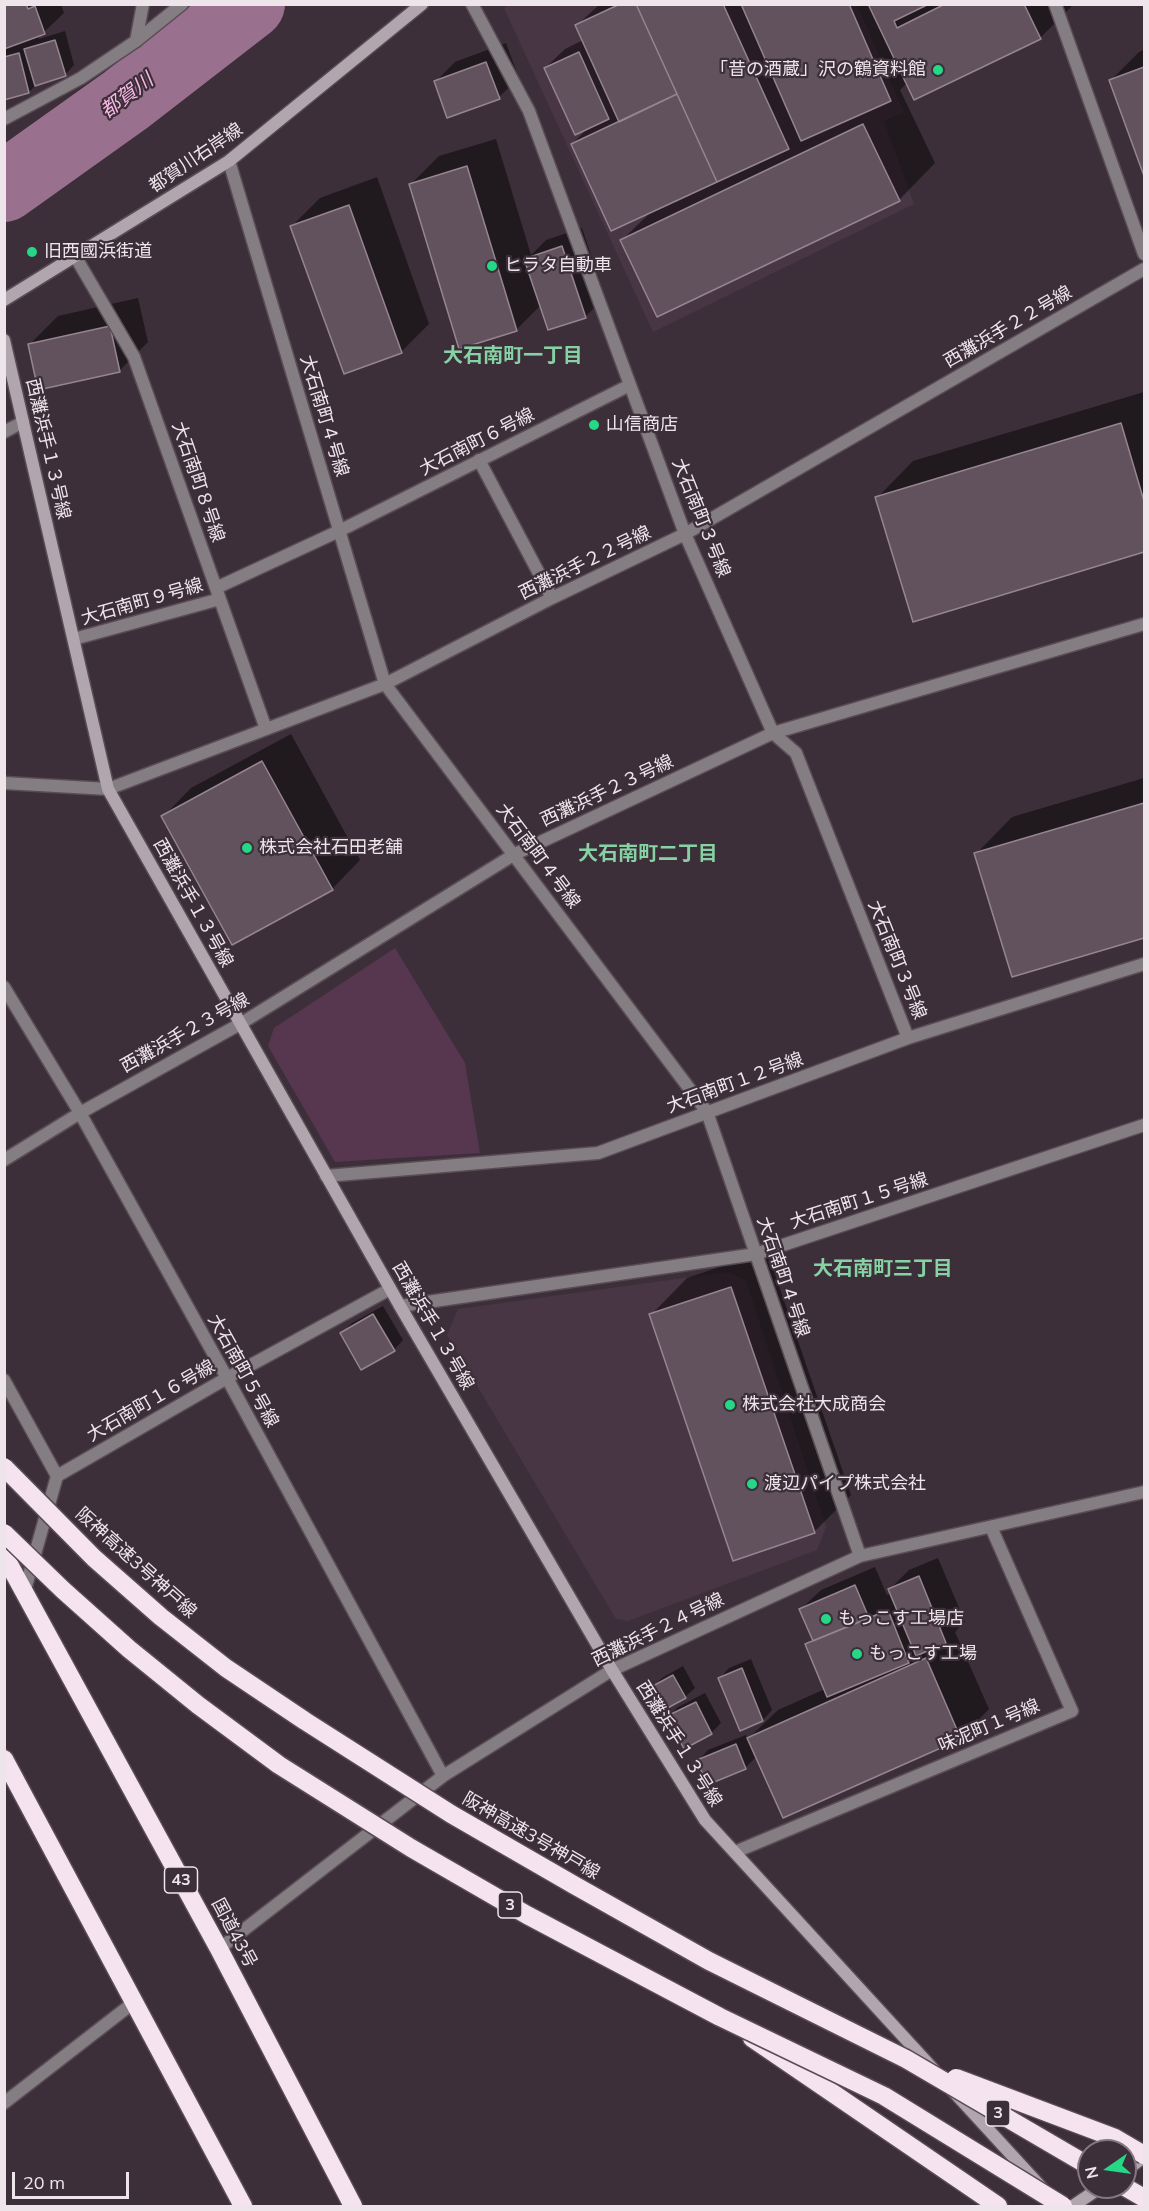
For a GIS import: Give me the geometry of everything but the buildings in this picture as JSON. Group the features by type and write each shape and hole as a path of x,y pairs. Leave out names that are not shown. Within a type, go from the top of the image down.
{"highway":[{"name":"阪神高速3号神戸線","path":"4,1467 94,1558 161,1617 226,1668 305,1721 451,1814 584,1891 709,1960 906,2059 1077,2159"},
{"name":"3","path":"4,1533 129,1649 198,1705 279,1765 411,1848 527,1915 720,2016 884,2096 1061,2206"},
{"name":"国道43号","path":"4,1555 219,1949 353,2206"},
{"path":"4,1760 243,2206"},
{"path":"720,2016 998,2206"},
{"path":"906,2059 1115,2138 1144,2156"}],"street":[{"path":"136,41 142,4"},
{"path":"4,119 81,78 136,41 182,4"},
{"name":"都賀川右岸線","path":"4,300 229,161 422,4"},
{"name":"大石南町３号線","path":"472,4 529,111 685,534 773,733 796,753 908,1038"},
{"path":"1055,4 1144,254"},
{"name":"大石南町４号線","path":"229,161 385,684 707,1112 860,1556"},
{"name":"大石南町８号線","path":"75,256 134,357 266,729"},
{"name":"西灘浜手２２号線","path":"4,783 108,789 385,684 552,598 685,534 1144,269"},
{"name":"西灘浜手１３号線","path":"4,340 108,789 390,1289 612,1670 705,1820 1061,2206"},
{"name":"大石南町６号線","path":"339,531 630,385"},
{"path":"4,432 23,422"},
{"path":"479,460 552,598"},
{"name":"大石南町９号線","path":"74,639 218,593 339,531"},
{"name":"西灘浜手２３号線","path":"4,1160 80,1113 240,1024 514,854 773,733 1144,624"},
{"name":"大石南町１２号線","path":"326,1176 598,1153 908,1038 1144,964"},
{"name":"大石南町５号線","path":"4,987 80,1113 443,1776"},
{"name":"大石南町１５号線","path":"400,1306 756,1254 1144,1125"},
{"name":"大石南町１６号線","path":"57,1476 227,1378 390,1289"},
{"path":"4,1380 57,1476 24,1593"},
{"name":"西灘浜手２４号線","path":"219,1949 443,1776 612,1670 860,1556 1144,1492"},
{"name":"味泥町１号線","path":"735,1852 1072,1711 991,1527"},
{"path":"4,2103 133,2003"}],"shaded area":[{"path":"509,4 857,5 904,112 884,121 914,204 653,332 504,8"},
{"path":"395,948 465,1063 480,1153 335,1162 268,1046 274,1028"},
{"path":"728,1272 746,1280 826,1527 817,1550 628,1621 616,1619 447,1335 458,1309"}],"waterway":[{"name":"都賀川","path":"4,187 126,100 250,4"}],"place":[{"name":"「昔の酒蔵」沢の鶴資料館","path":"938,70"},
{"name":"旧西國浜街道","path":"32,252"},
{"name":"ヒラタ自動車","path":"492,266"},
{"name":"山信商店","path":"594,425"},
{"name":"株式会社石田老舗","path":"247,848"},
{"name":"株式会社大成商会","path":"730,1405"},
{"name":"渡辺パイプ株式会社","path":"752,1484"},
{"name":"もっこす工場店","path":"826,1619"},
{"name":"もっこす工場","path":"857,1654"}],"district":[{"name":"大石南町一丁目","path":"513,356"},
{"name":"大石南町二丁目","path":"648,854"},
{"name":"大石南町三丁目","path":"883,1269"}]}
